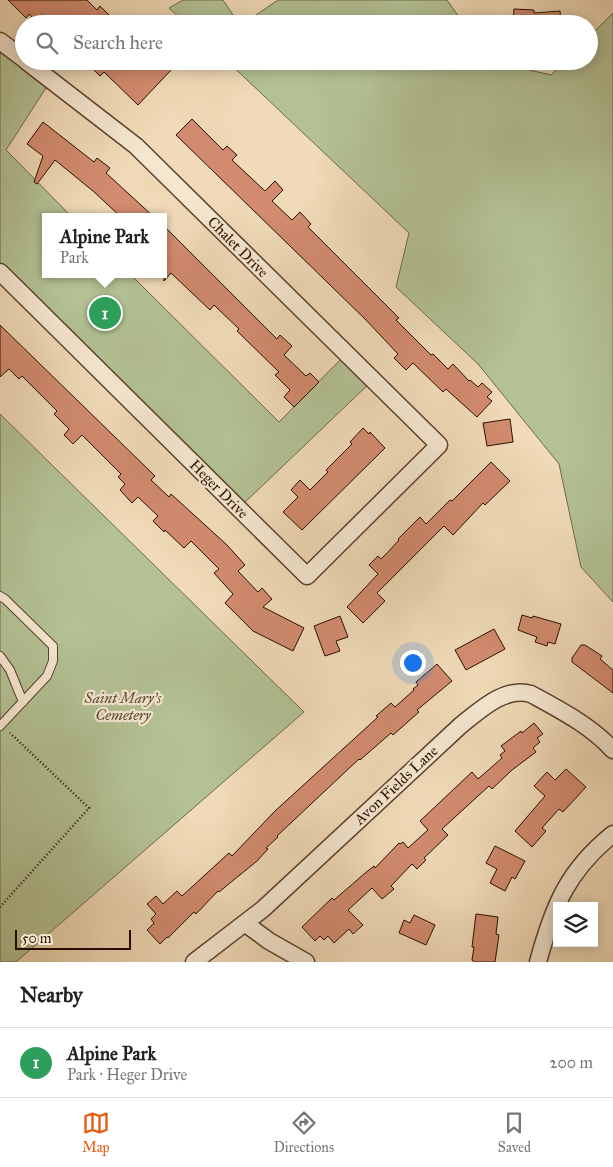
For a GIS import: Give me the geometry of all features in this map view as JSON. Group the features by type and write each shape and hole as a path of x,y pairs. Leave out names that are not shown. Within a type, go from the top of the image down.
{"street":[{"name":"Chalet Drive","path":"0,41 15,52"},
{"name":"Chalet Drive","path":"38,70 136,146 438,445"},
{"name":"Heger Drive","path":"0,272 307,576 438,445"},
{"name":"Avon Fields Lane","path":"194,962 246,924 484,706 512,692 522,691 531,694 584,724 613,750"},
{"path":"538,962 547,929 570,880 583,862 613,834"},
{"path":"246,924 269,941 306,962"}],"lane":[{"path":"0,596 53,646 53,660 47,676 1,725"},
{"path":"0,656 10,670 22,702"}],"path":[{"path":"0,907 89,808 1,725"}],"green space":[{"path":"183,0 223,0 233,15 176,15 169,8"},
{"path":"278,0 447,0 458,15 256,15"},
{"path":"613,13 613,602 581,567 559,464 478,364 396,287 409,233 237,70 530,70 551,75 556,70 598,70 598,28"},
{"path":"0,41 15,52 15,70 38,70 51,80 6,150 68,213 42,213 42,278 134,278 279,422 346,354 373,380 239,508 0,272"},
{"name":"Saint Mary’s Cemetery","path":"0,414 304,712 16,962 0,962"}],"building":[{"path":"8,0 87,0 97,10 100,6 109,15 29,14 23,15"},
{"path":"514,9 534,10 534,13 560,11 560,15 514,15"},
{"path":"94,70 171,70 138,105 104,72 100,76"},
{"path":"192,119 223,150 227,146 237,155 232,160 265,191 275,181 283,190 272,201 292,220 300,212 311,224 308,227 399,318 396,320 431,355 433,354 448,369 453,364 469,381 478,387 482,383 492,392 487,397 492,401 477,417 446,389 443,392 413,363 406,370 394,358 398,354 366,320 176,135"},
{"path":"43,122 94,162 97,158 110,168 106,173 150,213 117,213 55,160 37,184 34,182 43,156 27,144"},
{"path":"167,229 277,339 280,335 292,346 284,355 306,376 310,373 319,382 294,407 284,397 290,390 275,375 279,372 237,331 239,329 214,305 210,310 171,273 167,278"},
{"path":"0,325 155,476 151,480 169,497 171,494 227,545 245,565 238,571 258,592 262,588 272,599 263,607 304,628 293,651 253,631 225,603 233,594 214,573 219,569 191,541 184,548 165,530 164,532 153,521 158,516 138,497 132,503 120,490 125,484 118,477 121,474 82,435 73,444 64,435 69,429 54,414 57,411 22,376 19,379 9,369 0,377"},
{"path":"510,419 513,442 487,446 483,423"},
{"path":"363,428 369,434 370,432 385,448 302,530 283,512 298,497 291,490 300,480 310,490 328,472 326,470 352,444 350,442"},
{"path":"491,462 510,481 485,505 483,503 453,535 444,526 377,593 385,601 363,623 347,607 378,574 369,565 378,556 381,559 420,517 426,524"},
{"path":"522,615 561,624 555,644 548,642 547,646 535,642 537,637 518,630"},
{"path":"340,616 348,637 336,641 340,651 325,656 314,626"},
{"path":"494,629 505,649 466,670 455,650"},
{"path":"581,645 585,645 602,656 600,659 613,670 613,693 572,662 572,658"},
{"path":"437,664 452,681 417,710 419,712 393,735 391,733 359,759 277,836 257,861 218,891 196,914 194,912 160,944 147,930 154,923 151,919 156,914 147,904 156,896 163,904 177,891 182,896 229,853 232,856 275,811 378,717 376,716 391,703 395,707 414,690 418,685 416,682"},
{"path":"534,723 543,734 537,738 540,742 533,748 536,752 512,770 492,789 489,786 442,829 448,835 424,858 426,860 417,869 412,864 391,886 394,889 382,899 372,888 348,910 363,925 353,934 349,929 334,943 328,936 324,940 320,936 315,941 302,927 332,898 334,900 374,866 375,868 399,843 403,842 408,848 428,830 420,821 472,772 478,779 502,758 500,755 505,751 501,746"},
{"path":"566,769 586,787 563,812 559,809 542,828 546,831 532,847 515,831 545,796 534,786 547,772 555,780"},
{"path":"495,846 525,861 515,879 512,877 505,891 490,883 497,869 486,863"},
{"path":"476,914 498,917 496,934 499,935 495,962 475,962 472,960"},
{"path":"414,915 435,925 426,945 399,933 404,920 410,923"}],"place":[{"name":"Alpine Park","path":"105,313"}]}
